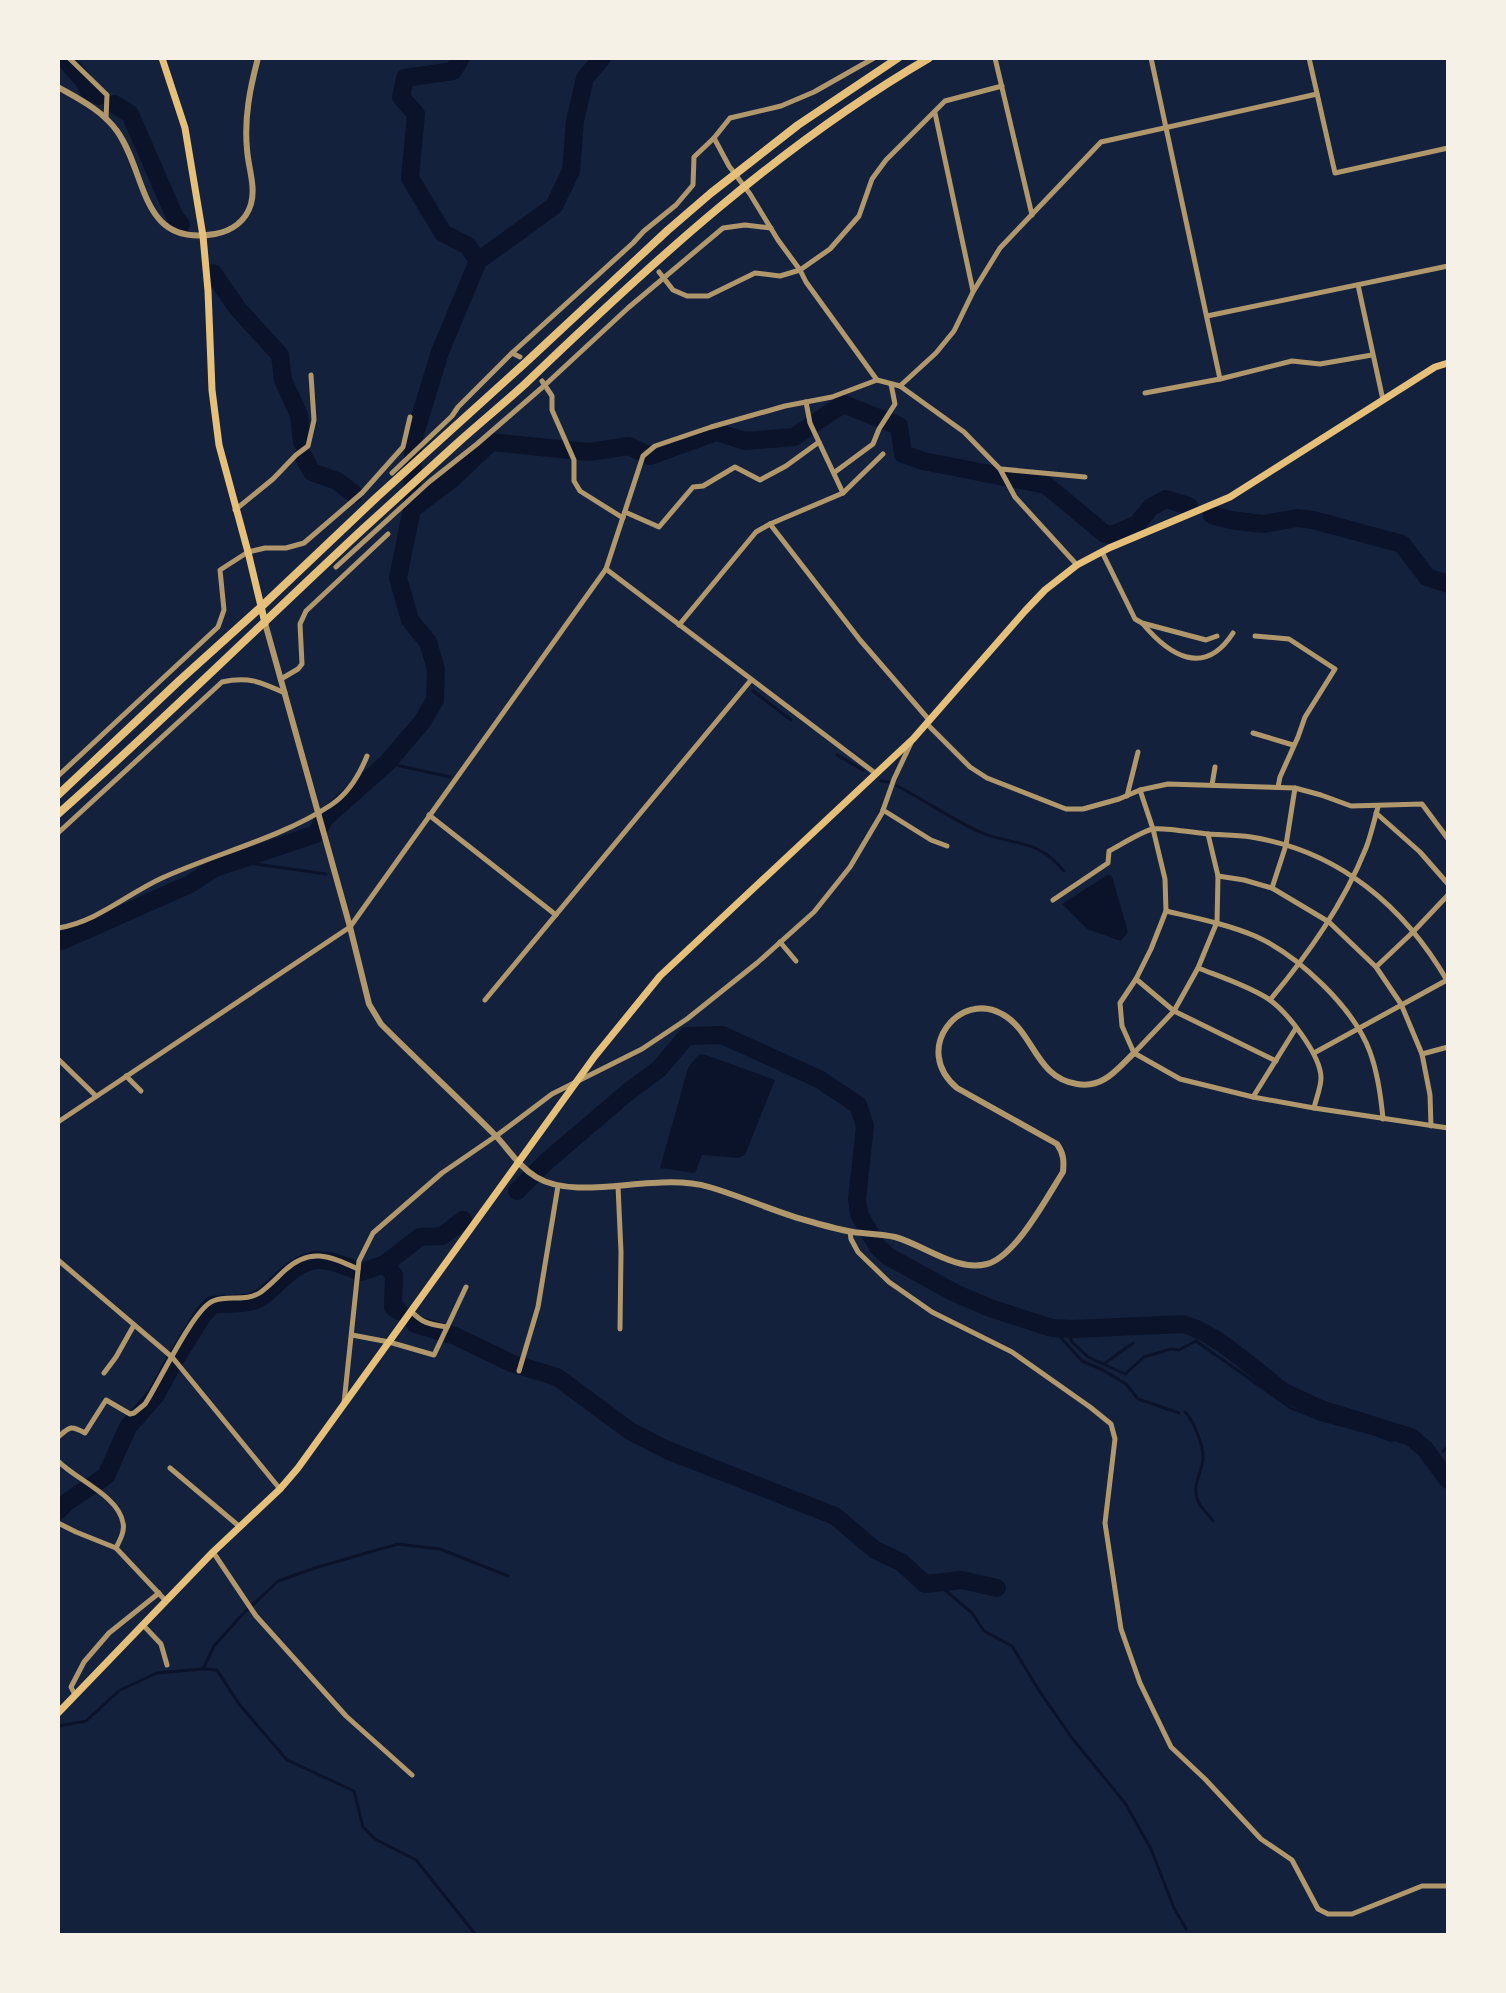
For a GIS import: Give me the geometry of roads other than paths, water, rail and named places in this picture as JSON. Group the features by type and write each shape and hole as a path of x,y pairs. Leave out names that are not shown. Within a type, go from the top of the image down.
{"highway":[{"path":"58,795 635,260 735,174 798,125 898,58"},
{"path":"58,814 602,310 805,139 889,81 929,58"}],"main road":[{"path":"162,58 185,128 203,236 212,390 219,445 265,623"},
{"path":"58,1713 298,1468 578,1080 660,976 913,739 1045,590 1077,565 1102,552 1230,497 1435,367 1448,363"}],"street":[{"path":"69,58 107,95 106,119"},
{"path":"58,87 88,105 118,132 155,215 166,227 184,234 203,236 236,226 251,202 246,122 258,58"},
{"path":"392,473 512,353 676,205 693,185 694,157 730,118 781,106 814,92 874,58"},
{"path":"995,58 1032,215"},
{"path":"1151,58 1220,379"},
{"path":"1309,58 1335,173 1448,148"},
{"path":"659,272 673,290 687,296 708,296 755,273 780,276 800,270 830,249 859,216 872,179 886,160 945,101 1002,86"},
{"path":"900,386 936,353 954,331 1000,248 1101,142 1317,94"},
{"path":"934,112 973,292"},
{"path":"714,138 806,282 877,380"},
{"path":"336,567 429,482 477,444 628,308 723,228 745,225 771,228"},
{"path":"1207,316 1448,266"},
{"path":"1358,285 1383,400"},
{"path":"512,353 520,357"},
{"path":"1145,393 1292,361 1320,364 1372,355"},
{"path":"235,510 308,446 314,420 311,375"},
{"path":"58,1122 350,927 606,569 643,456 655,446 785,406 832,397 877,380 891,383 900,386 964,432 1000,469 1015,497 1077,565"},
{"path":"544,383 552,396 552,410 574,460 574,481 580,491 624,515 659,527 693,487 703,486 735,467 760,480 819,442"},
{"path":"835,472 873,444 895,404 891,383"},
{"path":"806,402 810,423 843,493"},
{"path":"58,776 218,627 224,610 220,570 248,552 304,543 362,493 403,447 410,417"},
{"path":"679,625 756,532 843,493 883,454"},
{"path":"1000,469 1085,477"},
{"path":"770,524 928,723 970,767 987,778 1066,809 1083,809 1168,784 1295,788 1351,806 1377,810 1422,804 1448,839"},
{"path":"281,679 302,664 300,624 306,611 388,534"},
{"path":"1102,552 1135,619 1206,640 1217,636"},
{"path":"606,569 875,773"},
{"path":"265,623 369,1004 381,1024 496,1136 518,1162 537,1177 558,1186 575,1188 662,1182 695,1184 808,1221 909,1242 962,1264 988,1264 1001,1257 1015,1245 1063,1172 1063,1152 1057,1144 957,1088 942,1071 938,1060 940,1038 946,1027 966,1012 1001,1013 1015,1024 1056,1078 1081,1085 1105,1080 1174,1011 1198,968 1217,922 1218,876 1208,834"},
{"path":"1142,623 1175,654 1187,658 1199,658 1220,649 1233,633"},
{"path":"1255,636 1289,639 1335,669 1305,717 1278,787"},
{"path":"58,833 222,682 252,680 285,694"},
{"path":"485,1000 751,680"},
{"path":"1253,733 1293,745"},
{"path":"344,1405 359,1261 373,1233 442,1173 552,1094 642,1049 687,1019 814,912 850,867 883,810 913,739"},
{"path":"1127,796 1138,752"},
{"path":"58,928 88,920 160,879 229,850 270,837 318,812 348,790 367,756"},
{"path":"1212,785 1215,767"},
{"path":"1272,888 1286,845 1295,788"},
{"path":"1140,790 1165,879 1166,911 1151,949 1120,1003 1122,1026 1134,1053 1180,1079 1253,1097 1448,1128"},
{"path":"883,810 931,840 947,846"},
{"path":"1270,1000 1329,922 1367,845 1377,810"},
{"path":"1377,810 1448,884"},
{"path":"429,815 556,915"},
{"path":"1053,900 1108,863 1109,851 1153,829 1251,837 1286,845 1324,859 1388,903 1431,953 1448,980 1314,1053"},
{"path":"1218,876 1272,888 1329,922 1376,967 1401,1004 1422,1054 1430,1095 1431,1126"},
{"path":"1376,967 1448,895"},
{"path":"1166,911 1217,922 1258,937 1300,964 1335,995 1370,1051 1380,1089 1383,1119"},
{"path":"780,942 796,961"},
{"path":"1198,968 1270,1000 1296,1028 1314,1053 1321,1079 1314,1108"},
{"path":"1136,979 1174,1011 1276,1061"},
{"path":"1253,1097 1296,1028"},
{"path":"1422,1054 1448,1047"},
{"path":"58,1059 96,1096"},
{"path":"126,1076 141,1091"},
{"path":"618,1185 620,1329"},
{"path":"519,1371 538,1307 558,1186"},
{"path":"850,1232 858,1252 889,1282 932,1312 1012,1352 1111,1424 1115,1439 1105,1523 1121,1629 1140,1683 1171,1747 1261,1839 1292,1860 1318,1909 1328,1914 1352,1914 1422,1886 1448,1886"},
{"path":"58,1437 70,1427 85,1433 106,1400 125,1413 134,1413 145,1404 188,1329 211,1301 252,1297 261,1293 295,1262 315,1255 358,1269"},
{"path":"58,1260 172,1357 280,1489"},
{"path":"352,1335 434,1355 466,1287"},
{"path":"411,1311 419,1320 447,1327"},
{"path":"104,1373 134,1325"},
{"path":"58,1461 112,1503 120,1514 123,1533 116,1548"},
{"path":"170,1468 240,1527"},
{"path":"58,1523 116,1548 166,1601"},
{"path":"213,1552 256,1616 346,1716 412,1775"},
{"path":"75,1695 71,1687 84,1662 109,1633 159,1593"},
{"path":"143,1625 161,1644 167,1665"}],"water":[{"path":"1107,875 1112,876 1128,932 1121,941 1087,929 1062,904"},
{"path":"699,1054 775,1080 745,1155 739,1158 702,1155 695,1173 660,1168 688,1068"}],"waterway":[{"path":"64,58 84,81 89,92 99,96"},
{"path":"461,58 453,71 405,78 401,97 416,114 410,178 443,233 468,246 478,261"},
{"path":"58,941 190,884 215,868 316,834 325,818 387,763 422,722 435,700 436,669 428,642 410,620 398,578 412,509 413,440 440,352 478,261 554,206 571,171 575,121 585,78 602,58"},
{"path":"114,104 130,114 181,225"},
{"path":"213,273 238,309 280,355 283,380 299,415 302,442"},
{"path":"412,509 452,479 491,442 589,452 629,446 650,456 716,432 745,441 794,437 843,404 899,426 903,454 923,461 1046,485 1105,534 1112,535 1137,524 1151,507 1166,499 1189,506"},
{"path":"303,456 312,472 337,481 354,494"},
{"path":"1212,515 1263,524 1297,518 1313,520 1402,544 1427,577 1448,584"},
{"path":"753,691 791,720"},
{"path":"837,755 863,770"},
{"path":"387,763 450,777"},
{"path":"881,781 889,782"},
{"path":"897,786 980,832 1025,844 1044,853 1064,871"},
{"path":"234,861 326,874"},
{"path":"517,1191 547,1161 659,1069 687,1036 722,1035 819,1079 858,1105 865,1126 857,1199 859,1214 878,1247 889,1257 955,1293 1052,1328 1182,1324 1194,1328 1221,1343 1284,1392 1318,1408 1411,1437 1425,1449 1448,1480"},
{"path":"58,1511 106,1476 128,1427 156,1395 176,1358 212,1305 256,1300 292,1271 310,1261 328,1261 361,1272 385,1264 420,1237 442,1236 463,1220"},
{"path":"385,1264 394,1275 393,1307 399,1311"},
{"path":"415,1324 455,1336 511,1363 557,1377 630,1431 667,1450 835,1516 875,1550 901,1562 925,1584 962,1580 997,1588"},
{"path":"1052,1328 1082,1361 1126,1384 1138,1399 1179,1413"},
{"path":"1070,1329 1071,1341 1088,1357 1125,1374 1144,1357 1171,1349 1179,1350 1196,1341 1291,1408 1392,1441"},
{"path":"1105,1363 1133,1343"},
{"path":"1185,1412 1200,1440 1203,1453 1196,1495 1213,1521"},
{"path":"1443,1451 1448,1447"},
{"path":"58,1726 86,1721 120,1690 157,1673 203,1669 214,1646 278,1581 318,1567 398,1544 440,1549 508,1576"},
{"path":"937,1583 972,1613 984,1631 1012,1646 1072,1738 1125,1803 1151,1849 1174,1908 1186,1929"},
{"path":"205,1669 217,1670 239,1704 287,1760 354,1791 363,1827 375,1839 416,1860 476,1935"}]}
